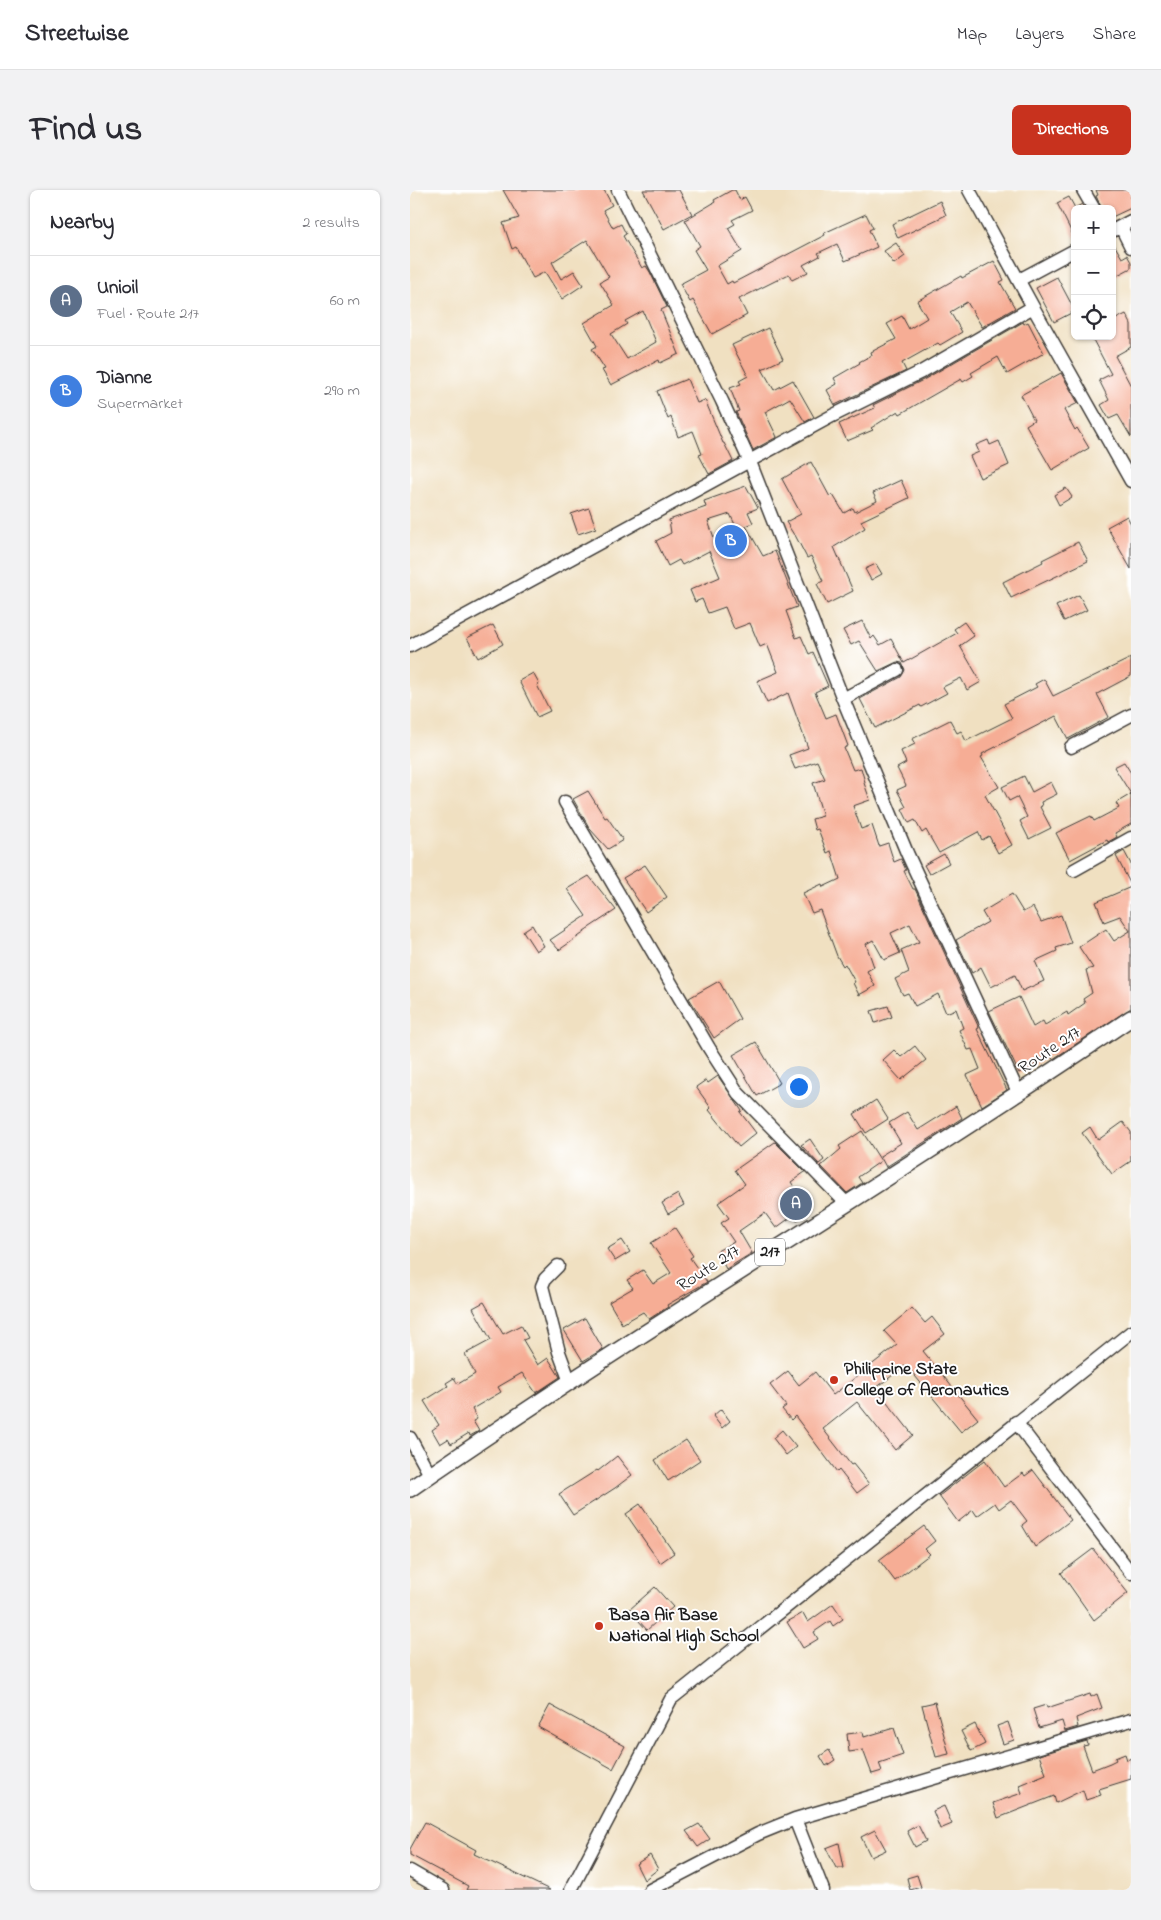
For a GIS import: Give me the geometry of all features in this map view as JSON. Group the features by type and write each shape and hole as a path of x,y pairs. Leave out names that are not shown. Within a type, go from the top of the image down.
{"main road":[{"name":"Route 217","path":"410,1489 570,1382 846,1203 1019,1094 1131,1018"}],"street":[{"path":"618,190 750,462 843,699 907,853 1019,1094"},
{"path":"969,190 1131,480"},
{"path":"1083,190 1092,205"},
{"path":"1121,226 1131,247"},
{"path":"1019,280 1071,252"},
{"path":"410,646 832,416 921,372 1033,307"},
{"path":"843,699 898,670"},
{"path":"1071,747 1131,715"},
{"path":"564,802 738,1094 846,1203"},
{"path":"1074,870 1131,838"},
{"path":"558,1266 545,1279 542,1286 559,1352 570,1382"},
{"path":"571,1890 671,1699 1131,1332"},
{"path":"1016,1422 1131,1573"},
{"path":"410,1438 430,1475"},
{"path":"650,1890 758,1834 795,1819 1131,1720"},
{"path":"795,1819 823,1890"},
{"path":"410,1872 443,1890"}],"building":[{"path":"503,190 604,190 612,205 603,210 613,228 621,224 626,234 623,236 642,268 646,266 650,272 667,307 661,310 679,354 660,363 659,360 611,385 602,370 605,369 592,349 597,346 584,323 614,305 600,282 609,277 587,240 552,262 561,279 574,271 583,285 562,299 545,272 533,278 516,247 512,249 503,223 519,218","holes":["643,311 656,342 627,359 611,334 627,324 625,321"]},
{"path":"643,190 679,190 692,214 664,229"},
{"path":"732,190 735,190 740,200 745,197 752,210 732,220 735,224 728,228 742,251 717,266 727,284 732,281 733,283 825,235 824,233 866,214 873,228 869,230 877,247 845,261 837,244 818,253 820,256 803,265 808,272 792,280 789,274 739,299 747,315 712,334 693,300 690,302 680,284 706,270 694,250 700,246 685,220"},
{"path":"1096,190 1131,190 1131,208 1116,215 1116,205 1100,205 1096,196 1098,195"},
{"path":"1069,197 1073,205 1071,205 1071,231 1057,203"},
{"path":"940,201 946,215 898,238 892,224"},
{"path":"896,243 905,256 894,264 884,251"},
{"path":"1116,248 1122,258 1127,255 1131,262 1131,268 1116,276"},
{"path":"994,261 1004,280 1000,282 1015,308 982,327 967,302 950,312 962,332 902,363 906,371 835,405 827,390 837,384 834,378 872,355 871,352 896,339 887,324 902,316 909,329 927,318 917,301 961,276 962,278"},
{"path":"1057,277 1071,303 1071,313 1054,322 1036,288"},
{"path":"1126,314 1131,324 1131,347 1115,356 1131,386 1131,437 1118,415 1109,419 1101,405 1109,400 1099,380 1111,374 1093,340 1116,340 1116,319"},
{"path":"1023,322 1024,324 1028,322 1044,353 1007,374 998,357 971,373 973,376 963,382 961,379 900,414 898,411 871,428 873,430 847,441 839,424 875,408 873,405 925,379"},
{"path":"768,328 783,359 762,369 774,390 793,380 814,417 805,422 790,398 765,412 777,437 753,450 736,412 739,411 730,388 741,384 739,381 748,376 732,345"},
{"path":"1061,373 1078,403 1064,410 1075,430 1077,428 1089,448 1052,470 1026,425 1034,420 1021,395"},
{"path":"687,379 697,403 705,400 723,443 733,461 709,474 699,455 702,454 693,431 678,437 671,417 668,419 657,391"},
{"path":"988,440 990,445 999,441 1009,465 980,478 970,456 979,452 976,445"},
{"path":"811,462 830,497 833,495 844,513 853,508 855,512 877,501 873,493 901,480 909,498 861,521 865,528 834,547 853,591 827,604 817,584 823,581 811,556 807,558 786,522 801,514 782,479"},
{"path":"746,486 758,508 748,512 753,523 746,526 763,556 775,551 797,607 786,611 796,638 801,636 809,654 813,652 828,686 815,692 826,718 836,714 848,746 844,748 853,770 861,768 870,800 853,806 861,829 872,825 879,846 888,843 894,862 901,859 906,870 904,871 913,889 915,889 979,1028 977,1029 1007,1090 982,1106 967,1075 980,1069 972,1049 968,1050 959,1030 963,1028 956,1009 946,1013 938,994 915,1006 908,993 903,995 895,979 909,972 901,950 919,942 910,924 891,933 900,953 884,960 873,940 866,944 874,967 867,971 875,986 859,995 853,983 855,982 845,964 843,966 837,956 820,910 812,913 803,893 822,884 823,887 840,879 831,851 827,853 818,829 815,830 812,819 823,816 813,783 825,779 817,761 795,769 789,755 808,748 788,693 767,703 757,681 778,672 767,644 760,647 750,623 734,629 725,607 708,613 702,599 695,602 690,590 720,577 709,551 682,565 679,560 668,566 656,541 671,533 669,520 706,507 704,501","holes":["730,514 739,533 716,543 708,521"]},
{"path":"1066,488 1072,497 1059,505 1054,495"},
{"path":"589,508 596,528 578,534 571,514"},
{"path":"1127,516 1131,524 1131,569 1107,527"},
{"path":"1078,542 1088,561 1011,598 1003,582"},
{"path":"876,564 882,574 871,580 865,569"},
{"path":"1079,595 1087,610 1064,621 1056,606"},
{"path":"862,621 871,639 874,636 880,645 891,639 904,663 957,633 954,629 964,622 974,636 960,646 981,682 967,690 961,678 943,687 947,693 875,728 860,699 901,677 905,670 902,663 897,662 878,671 859,641 851,645 843,630"},
{"path":"493,625 503,644 478,658 467,638"},
{"path":"1131,658 1131,676 1097,694 1109,717 1068,739 1056,716 982,754 983,756 981,757 999,787 985,795 1012,845 998,853 989,836 982,840 978,832 939,853 926,830 922,833 915,820 909,823 902,809 906,807 897,790 906,786 897,768 906,763 901,751 915,744 912,739 950,720 957,733 961,731 966,741 1012,718 1004,704 1037,687 1035,684 1044,679 1053,696"},
{"path":"533,673 550,711 537,717 519,681"},
{"path":"1124,762 1131,773 1131,794 1114,767"},
{"path":"1024,776 1032,792 1051,782 1057,794 1041,802 1042,806 1040,807 1051,828 1029,839 1020,821 1027,817 1017,797 1009,801 1002,787"},
{"path":"588,791 605,818 607,817 623,840 608,849 590,829 573,799"},
{"path":"1131,794 1131,824 1115,833 1117,837 1108,842 1107,840 1070,860 1056,833 1091,816 1094,821 1119,808 1116,803"},
{"path":"1124,851 1131,864 1131,885 1116,856"},
{"path":"944,854 949,863 929,874 924,865"},
{"path":"645,865 667,897 646,912 623,878"},
{"path":"589,876 616,910 559,950 550,940 586,916 567,889"},
{"path":"1131,887 1131,1008 1053,1059 1050,1056 1019,1073 989,1011 1019,997 1033,1027 1043,1021 1045,1025 1067,1012 1068,1015 1085,1003 1083,999 1092,993 1086,970 1093,968 1079,947 1106,929 1114,941 1130,931 1120,916 1104,922 1096,902"},
{"path":"1012,894 1023,912 1033,907 1041,922 1061,915 1071,943 1056,948 1057,951 1035,961 1044,981 1022,991 1015,975 991,987 981,967 972,973 956,940 988,922 982,912"},
{"path":"532,925 544,946 536,951 523,931"},
{"path":"719,981 740,1019 714,1038 689,998"},
{"path":"888,1006 892,1017 875,1023 871,1011"},
{"path":"756,1042 780,1083 757,1096 733,1055"},
{"path":"915,1046 926,1060 901,1080 883,1060 894,1050 901,1057"},
{"path":"718,1076 742,1111 740,1112 756,1133 739,1147 709,1110 711,1108 696,1087 706,1080 708,1083"},
{"path":"876,1100 888,1119 866,1133 854,1114"},
{"path":"956,1106 962,1118 886,1167 880,1156 901,1143 889,1123 907,1112 918,1130"},
{"path":"1123,1122 1131,1132 1131,1161 1112,1174 1082,1133 1090,1127 1098,1140"},
{"path":"862,1131 881,1161 858,1177 862,1183 847,1193 821,1166 841,1149 839,1146"},
{"path":"810,1139 824,1160 819,1164 801,1145"},
{"path":"775,1142 805,1172 791,1182 810,1211 797,1220 794,1215 776,1228 765,1213 739,1231 752,1253 726,1269 717,1251 734,1242 721,1223 729,1218 718,1203 745,1184 735,1170"},
{"path":"678,1194 684,1205 668,1214 662,1203"},
{"path":"675,1228 693,1256 690,1258 707,1282 667,1305 668,1307 649,1319 643,1312 622,1324 609,1302 633,1288 627,1280 643,1270 653,1284 671,1273 651,1243"},
{"path":"622,1240 630,1252 615,1261 607,1249"},
{"path":"484,1302 503,1334 521,1325 528,1338 523,1340 538,1365 548,1358 560,1377 536,1393 522,1373 498,1387 501,1392 472,1409 477,1419 473,1421 479,1431 470,1436 469,1433 451,1444 448,1439 440,1444 432,1430 439,1425 424,1401 448,1386 446,1383 454,1378 458,1384 475,1374 465,1354 491,1340 473,1308"},
{"path":"912,1308 925,1323 932,1317 945,1334 923,1351 978,1419 961,1432 906,1365 876,1388 913,1435 895,1450 857,1402 823,1429 851,1465 853,1464 869,1484 857,1493 839,1470 837,1472 795,1416 791,1420 782,1409 786,1406 770,1385 788,1371 799,1385 815,1372 833,1395 897,1345 884,1331"},
{"path":"585,1318 603,1349 583,1361 564,1330"},
{"path":"721,1409 730,1421 722,1428 713,1416"},
{"path":"782,1430 796,1447 786,1455 773,1438"},
{"path":"686,1440 700,1460 668,1481 655,1460"},
{"path":"617,1456 632,1475 573,1515 559,1494 598,1471"},
{"path":"985,1460 1004,1487 1023,1473 1025,1476 1033,1470 1071,1520 1035,1547 1022,1525 1027,1521 1011,1500 999,1509 995,1503 977,1516 973,1510 958,1522 939,1496"},
{"path":"640,1504 674,1553 660,1563 626,1514"},
{"path":"924,1526 935,1541 925,1549 930,1554 895,1581 879,1560"},
{"path":"1093,1549 1128,1593 1094,1620 1061,1573"},
{"path":"655,1587 673,1607 647,1630 629,1610"},
{"path":"833,1604 843,1619 833,1626 830,1621 814,1632 818,1639 803,1648 787,1622 803,1613 808,1622"},
{"path":"1090,1694 1091,1697 1097,1694 1102,1708 1076,1718 1078,1727 1065,1731 1062,1721 1039,1728 1033,1709 1046,1705 1047,1708"},
{"path":"935,1702 949,1754 936,1757 922,1705"},
{"path":"550,1705 625,1746 613,1769 538,1727"},
{"path":"1008,1722 1014,1740 1003,1744 997,1726"},
{"path":"975,1724 985,1744 971,1751 961,1731"},
{"path":"894,1728 903,1755 879,1763 882,1771 872,1774 863,1750 849,1752 847,1734 863,1732 864,1737"},
{"path":"1087,1741 1088,1745 1083,1746 1092,1770 1110,1763 1116,1760 1115,1758 1125,1754 1127,1760 1131,1758 1131,1779 1099,1789 1101,1795 1086,1800 1083,1790 1056,1803 1054,1796 998,1818 993,1803 1022,1793 1019,1785 1046,1774 1039,1755"},
{"path":"829,1750 835,1760 826,1766 820,1756"},
{"path":"944,1806 952,1824 940,1829 933,1811"},
{"path":"425,1822 476,1850 474,1854 550,1890 466,1890 468,1886 410,1855 410,1849"},
{"path":"699,1824 710,1839 698,1847 686,1831"},
{"path":"918,1825 926,1841 915,1847 907,1831"},
{"path":"875,1830 886,1850 871,1857 861,1837"},
{"path":"839,1843 844,1868 836,1868 826,1848"},
{"path":"650,1855 658,1869 644,1880 636,1864"},
{"path":"917,1875 921,1887 910,1890 907,1878"}],"place":[{"name":"Dianne","path":"731,541"},
{"name":"Unioil","path":"796,1204"},
{"name":"Philippine State College of Aeronautics","path":"834,1380"},
{"name":"Basa Air Base National High School","path":"599,1626"}]}
